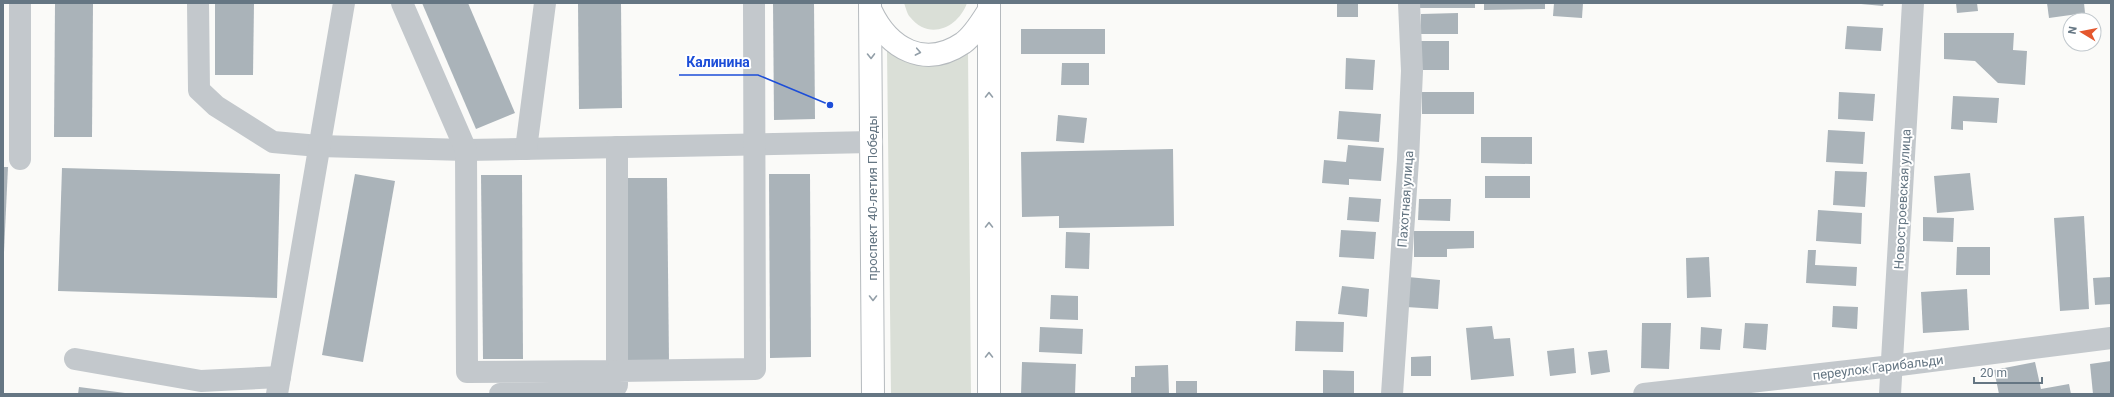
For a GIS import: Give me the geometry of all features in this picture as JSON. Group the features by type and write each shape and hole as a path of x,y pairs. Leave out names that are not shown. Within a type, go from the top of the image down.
{"main road":[{"path":"871,7 886,36 896,44 905,49 930,54 945,52 963,43 971,36 989,6"},
{"path":"989,6 989,394"},
{"name":"проспект 40-летия Победы","path":"871,7 873,394"}],"street":[{"path":"20,3 20,159"},
{"path":"198,3 199,90 216,106 273,142 319,146 466,150 872,142"},
{"path":"76,359 201,381 278,386 344,3"},
{"path":"402,3 466,150 467,372 588,386"},
{"path":"500,394 588,386 617,371 755,369 754,3"},
{"name":"Пахотная улица","path":"1392,394 1412,71 1409,3"},
{"name":"Новостроевская улица","path":"1890,394 1914,3"},
{"path":"526,149 543,6"},
{"path":"617,147 617,371"},
{"name":"переулок Гарибальди","path":"1644,394 1892,366 2111,338"}],"shaded area":[{"path":"904,3 967,3 963,12 950,25 934,30 918,24 909,16"},
{"path":"887,50 904,57 968,51 971,394 891,394"}],"building":[{"path":"55,3 93,3 92,137 54,137"},
{"path":"215,3 254,3 253,75 215,75"},
{"path":"422,3 468,3 515,113 476,129"},
{"path":"578,3 621,3 622,108 579,109"},
{"path":"773,3 814,3 815,119 774,120"},
{"path":"1337,3 1358,3 1358,17 1337,17"},
{"path":"1415,3 1475,3 1475,8 1415,8"},
{"path":"1484,3 1545,3 1545,9 1484,10"},
{"path":"1554,3 1583,3 1582,18 1553,16"},
{"path":"1861,3 1884,3 1883,6"},
{"path":"1956,3 1977,3 1978,11 1957,13"},
{"path":"2047,3 2084,3 2085,12 2062,12 2062,16 2049,18"},
{"path":"1458,13 1458,34 1421,34 1421,14"},
{"path":"1847,26 1883,28 1881,51 1845,49"},
{"path":"1021,29 1105,29 1105,54 1021,54"},
{"path":"1944,33 2014,33 2013,50 2027,51 2025,85 1998,83 1975,61 1944,59"},
{"path":"1417,41 1449,41 1449,70 1417,70"},
{"path":"1346,58 1375,60 1373,90 1345,89"},
{"path":"1062,63 1089,63 1089,85 1061,85"},
{"path":"1422,92 1474,92 1474,114 1422,114"},
{"path":"1839,92 1875,94 1873,121 1838,119"},
{"path":"1953,96 1999,98 1997,123 1963,121 1963,130 1951,129"},
{"path":"1339,111 1381,114 1379,142 1337,139"},
{"path":"1058,115 1087,118 1084,143 1056,141"},
{"path":"1828,130 1865,132 1863,164 1826,162"},
{"path":"1481,137 1532,137 1532,164 1481,163"},
{"path":"1348,145 1384,148 1381,181 1349,179 1349,185 1322,183 1324,160 1346,162"},
{"path":"1173,149 1174,226 1059,228 1059,216 1022,217 1021,152"},
{"path":"3,167 8,167 4,252 3,252"},
{"path":"62,168 280,174 277,298 58,291"},
{"path":"1835,171 1867,172 1865,207 1833,205"},
{"path":"1970,173 1974,210 1937,213 1934,176"},
{"path":"355,174 395,181 363,362 322,355"},
{"path":"769,174 810,174 811,357 770,358"},
{"path":"481,175 522,175 523,359 483,359"},
{"path":"1485,176 1530,176 1530,198 1485,198"},
{"path":"626,178 667,178 669,362 628,362"},
{"path":"1349,197 1381,199 1379,222 1347,220"},
{"path":"1419,199 1451,199 1450,221 1418,220"},
{"path":"1818,210 1862,213 1861,244 1816,241"},
{"path":"2084,216 2089,309 2060,311 2054,218"},
{"path":"1923,217 1954,218 1953,242 1923,241"},
{"path":"1341,230 1376,232 1374,259 1339,257"},
{"path":"1414,231 1474,231 1474,248 1447,249 1447,257 1414,257"},
{"path":"1066,232 1090,233 1089,269 1065,268"},
{"path":"1957,247 1990,247 1990,275 1956,275"},
{"path":"1808,250 1816,250 1815,265 1857,267 1856,286 1806,283"},
{"path":"1709,257 1711,297 1687,298 1686,258"},
{"path":"1408,277 1440,280 1438,309 1406,307"},
{"path":"2111,277 2111,304 2095,305 2093,278"},
{"path":"1342,286 1369,289 1367,317 1338,314"},
{"path":"1967,289 1969,330 1923,333 1921,292"},
{"path":"1051,295 1078,296 1078,320 1050,319"},
{"path":"1833,306 1858,307 1857,329 1832,327"},
{"path":"1296,321 1344,322 1343,352 1295,351"},
{"path":"1642,323 1671,323 1669,369 1641,368"},
{"path":"1745,323 1768,324 1766,350 1743,348"},
{"path":"1492,326 1494,339 1510,338 1514,376 1471,380 1466,328"},
{"path":"1040,327 1083,329 1082,354 1039,352"},
{"path":"1701,327 1722,329 1720,350 1700,349"},
{"path":"1574,348 1576,373 1550,376 1547,351"},
{"path":"1607,350 1610,372 1591,375 1588,352"},
{"path":"1431,356 1431,376 1411,376 1411,357"},
{"path":"2111,361 2111,394 2093,394 2090,364"},
{"path":"1022,362 1076,364 1075,394 1021,394"},
{"path":"2035,362 2041,389 2069,384 2071,394 1999,394 1994,370"},
{"path":"1168,365 1169,394 1131,394 1131,377 1135,377 1135,366"},
{"path":"1323,370 1354,371 1354,394 1323,394"},
{"path":"1176,381 1197,381 1197,394 1176,394"},
{"path":"79,387 125,393 125,394 78,394"}],"place":[{"name":"Калинина","path":"830,105"}]}
